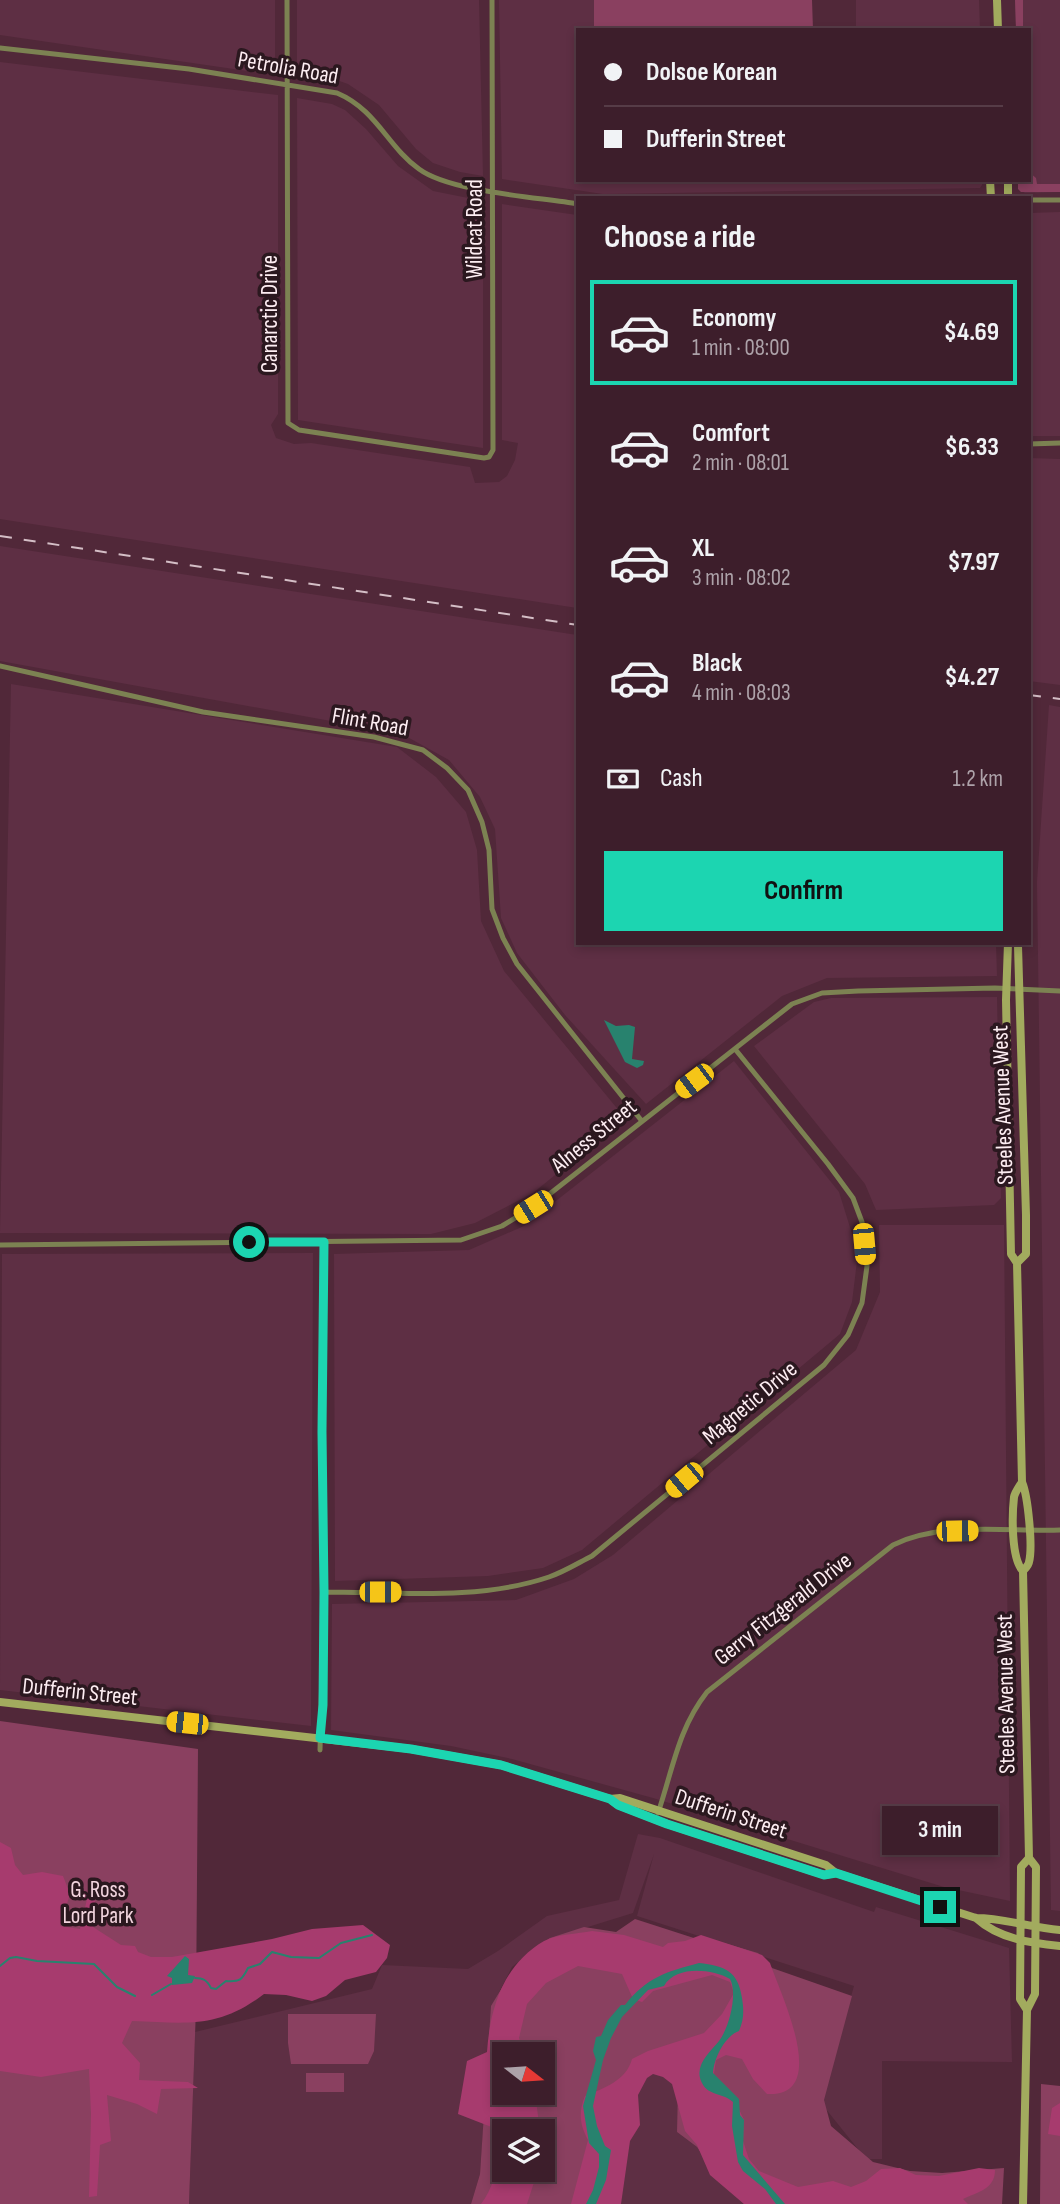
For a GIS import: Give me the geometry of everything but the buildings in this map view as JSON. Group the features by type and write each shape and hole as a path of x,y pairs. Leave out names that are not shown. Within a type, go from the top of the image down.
{"main road":[{"path":"997,0 998,28"},
{"name":"Steeles Avenue West","path":"1008,945 1006,989 1011,1254 1017,1263 1022,1482 1027,1493 1029,1530 1029,1563 1023,1571"},
{"name":"Steeles Avenue West","path":"1017,945 1026,1254 1017,1263"},
{"path":"1011,1215 1026,1215"},
{"name":"Steeles Avenue West","path":"1022,1482 1014,1494 1015,1558 1023,1571 1029,1858 1036,1867 1035,1994 1027,2010 1023,2200"},
{"name":"Dufferin Street","path":"0,1702 411,1749 501,1765 610,1799 618,1805 655,1819 824,1875 836,1873"},
{"name":"Dufferin Street","path":"610,1799 620,1798 659,1810 826,1865 836,1873 976,1918 991,1918 1022,1926 1060,1930"},
{"name":"Steeles Avenue West","path":"1027,2010 1020,1999 1021,1867 1029,1858"},
{"name":"Dufferin Street","path":"976,1918 988,1928 1021,1940 1060,1946"}],"street":[{"name":"Canarctic Drive","path":"287,0 288,423 299,430 489,457"},
{"name":"Wildcat Road","path":"489,457 493,450 492,0"},
{"name":"Petrolia Road","path":"0,48 189,69 326,90 348,98 367,111 407,159 421,171 449,183 576,204"},
{"path":"1031,200 1060,200"},
{"path":"1031,444 1060,443"},
{"name":"Flint Road","path":"0,666 203,712 374,737 423,750 447,768 467,790 482,822 489,850 492,909 517,964 641,1120"},
{"name":"Alness Street","path":"0,1245 461,1240 502,1226 561,1186 641,1120 792,1004 822,993 1060,990"},
{"name":"Magnetic Drive","path":"324,1592 473,1592 512,1587 551,1576 592,1556 824,1365 848,1335 862,1303 867,1266 858,1210 853,1198 828,1164 735,1049"},
{"path":"320,1750 324,1592 324,1242"},
{"name":"Gerry Fitzgerald Drive","path":"655,1819 680,1739 692,1712 707,1692 894,1545 911,1536 933,1532 1060,1530"}],"shaded area":[{"path":"0,0 275,0 275,75 0,35"},
{"path":"297,0 479,0 483,176 433,163 416,149 379,105 348,84 328,77 297,73"},
{"path":"499,0 594,0 594,28 576,28 576,182 982,182 982,185 980,188 603,194 502,179"},
{"path":"856,0 979,0 980,28 856,28"},
{"path":"1015,0 1060,0 1060,192 1025,193 1018,189 1018,182 1031,182 1031,28 1016,28"},
{"path":"0,62 278,95 278,414 271,425 276,438 294,444 311,443 470,467 475,483 499,482 507,476 515,460 518,443 502,440 502,204 576,215 576,608 0,519"},
{"path":"297,98 332,104 345,110 366,129 398,166 433,191 483,201 483,448 298,420"},
{"path":"1060,212 1060,436 1031,436 1031,213"},
{"path":"1031,458 1060,459 1060,685 1031,681"},
{"path":"0,546 576,635 576,945 996,945 997,976 827,978 782,996 646,1104 565,1015 517,953 501,918 495,829 480,797 449,760 402,734 0,661"},
{"path":"11,684 397,747 436,777 466,812 477,850 481,921 504,971 625,1118 533,1193 475,1223 431,1234 0,1233"},
{"path":"1049,705 1060,707 1060,1911 1051,1910 1037,882"},
{"path":"997,997 1001,1198 994,1205 876,1210 865,1184 754,1046 814,1002 831,998"},
{"path":"604,1020 616,1026 635,1027 632,1059 644,1061 643,1065 637,1068 625,1062"},
{"path":"734,1061 839,1192 858,1253 852,1302 840,1334 582,1550 543,1568 488,1576 335,1581 334,1254 469,1250 524,1226"},
{"path":"879,1225 1004,1225 1010,1901 944,1887 653,1798 512,1759 451,1746 331,1730 332,1604 516,1600 574,1579 613,1555 856,1350 880,1292"},
{"path":"313,1253 311,1726 0,1690 2,1254"},
{"path":"638,1834 660,1838 874,1912 876,1907 1009,1948 1012,2062 882,2061 882,2159 866,2159 821,2103 854,1986 637,1916 654,1854 633,1913 546,1940 512,1967 492,2006 480,2174 471,2204 189,2204 195,2032 372,1989 382,1965 468,1969 547,1916 619,1900"},
{"path":"0,1842 11,1848 15,1865 23,1875 42,1872 63,1876 70,1894 60,1926 80,1929 88,1895 95,1901 93,1927 121,1945 135,1946 138,1952 151,1957 172,1957 312,1929 363,1925 390,1945 387,1958 376,1972 345,1980 326,1996 312,2001 286,1995 264,1994 232,2013 217,2018 186,2023 132,2021 122,2043 140,2063 139,2080 188,2082 198,2088 161,2089 157,2114 137,2104 107,2095 111,2141 100,2145 97,2196 89,2197 89,2069 41,2077 0,2071"},
{"path":"592,1931 624,1935 663,1947 668,1943 701,1935 762,1955 770,1963 797,2041 799,2062 796,2079 786,2091 767,2094 753,2079 742,2059 726,2055 716,2060 713,2081 737,2105 744,2120 743,2141 749,2159 759,2171 798,2187 833,2181 851,2187 866,2181 881,2169 900,2168 916,2175 939,2176 979,2168 995,2170 992,2182 985,2189 963,2199 968,2204 744,2204 710,2175 697,2145 685,2131 672,2084 653,2074 647,2078 638,2095 640,2125 630,2141 621,2204 571,2204 588,2140 581,2119 585,2096 620,2078 632,2059 704,2033 722,2014 734,1993 730,1982 712,1975 653,1991 642,2002 633,1999 622,1974 578,1966 546,1983 527,2004 520,2042 492,2042 492,2105 537,2105 538,2119 492,2119 492,2127 458,2114 467,2061 487,2052 491,2019 501,1989 509,1975 530,1951 544,1941"},
{"path":"185,1956 189,1959 188,1975 195,1976 192,1983 172,1985 172,1978 167,1976"},
{"path":"699,1963 723,1968 733,1976 740,1989 743,2011 741,2027 721,2048 713,2073 739,2099 740,2115 744,2120 743,2155 785,2204 776,2204 765,2189 743,2171 738,2162 732,2126 733,2102 708,2090 702,2083 701,2065 726,2028 733,1993 730,1979 714,1973 695,1971 677,1975 664,1986 648,1990 622,2017 611,2038 603,2060 593,2106 605,2146 611,2150 606,2180 596,2204 586,2204 599,2167 599,2154 589,2143 583,2106 596,2060 593,2051 596,2037 601,2036 608,2020 621,2005 625,2005 649,1982"},
{"path":"662,2071 678,2080 677,2132 697,2147 713,2171 744,2204 619,2204 634,2087 644,2075"},
{"path":"1060,2103 1060,2136 1048,2134 1052,2108"},
{"path":"492,2182 534,2182 527,2204 481,2204"}],"green space":[{"path":"594,0 812,0 813,28 594,28"},
{"path":"1015,0 1023,0 1023,28 1016,28"},
{"path":"1031,174 1036,178 1037,184 1060,184 1060,192 1021,192 1018,182 1031,182"},
{"name":"G. Ross Lord Park","path":"0,1721 198,1749 196,2008 189,2204 0,2204"},
{"path":"635,1919 700,1940 717,1941 758,1953 772,1968 852,1996 824,2100 831,2126 873,2162 910,2171 942,2173 1004,2168 1002,2204 744,2204 713,2171 697,2147 677,2132 678,2080 662,2071 644,2075 634,2087 619,2204 471,2204 480,2174 491,2006 512,1971 550,1938 584,1927 616,1932"},
{"path":"288,2014 376,2014 374,2051 368,2064 291,2064"},
{"path":"306,2073 344,2073 344,2092 306,2092"},
{"path":"1041,2084 1060,2086 1060,2204 1040,2204"}],"waterway":[{"path":"195,1978 204,1980 211,1988 216,1989 226,1981 240,1979 248,1968 260,1964 272,1952 291,1957 319,1958 341,1943 372,1935"},
{"path":"0,1966 16,1957 37,1961 94,1964 117,1987 135,1996"},
{"path":"152,1995 171,1984"}],"railway":[{"path":"0,536 576,625"},
{"path":"1031,695 1060,699"}],"route":[{"path":"249,1242 324,1242 324,1592 320,1738 411,1749 501,1765 610,1799 618,1805 667,1824 824,1875 836,1873 940,1907"}]}
